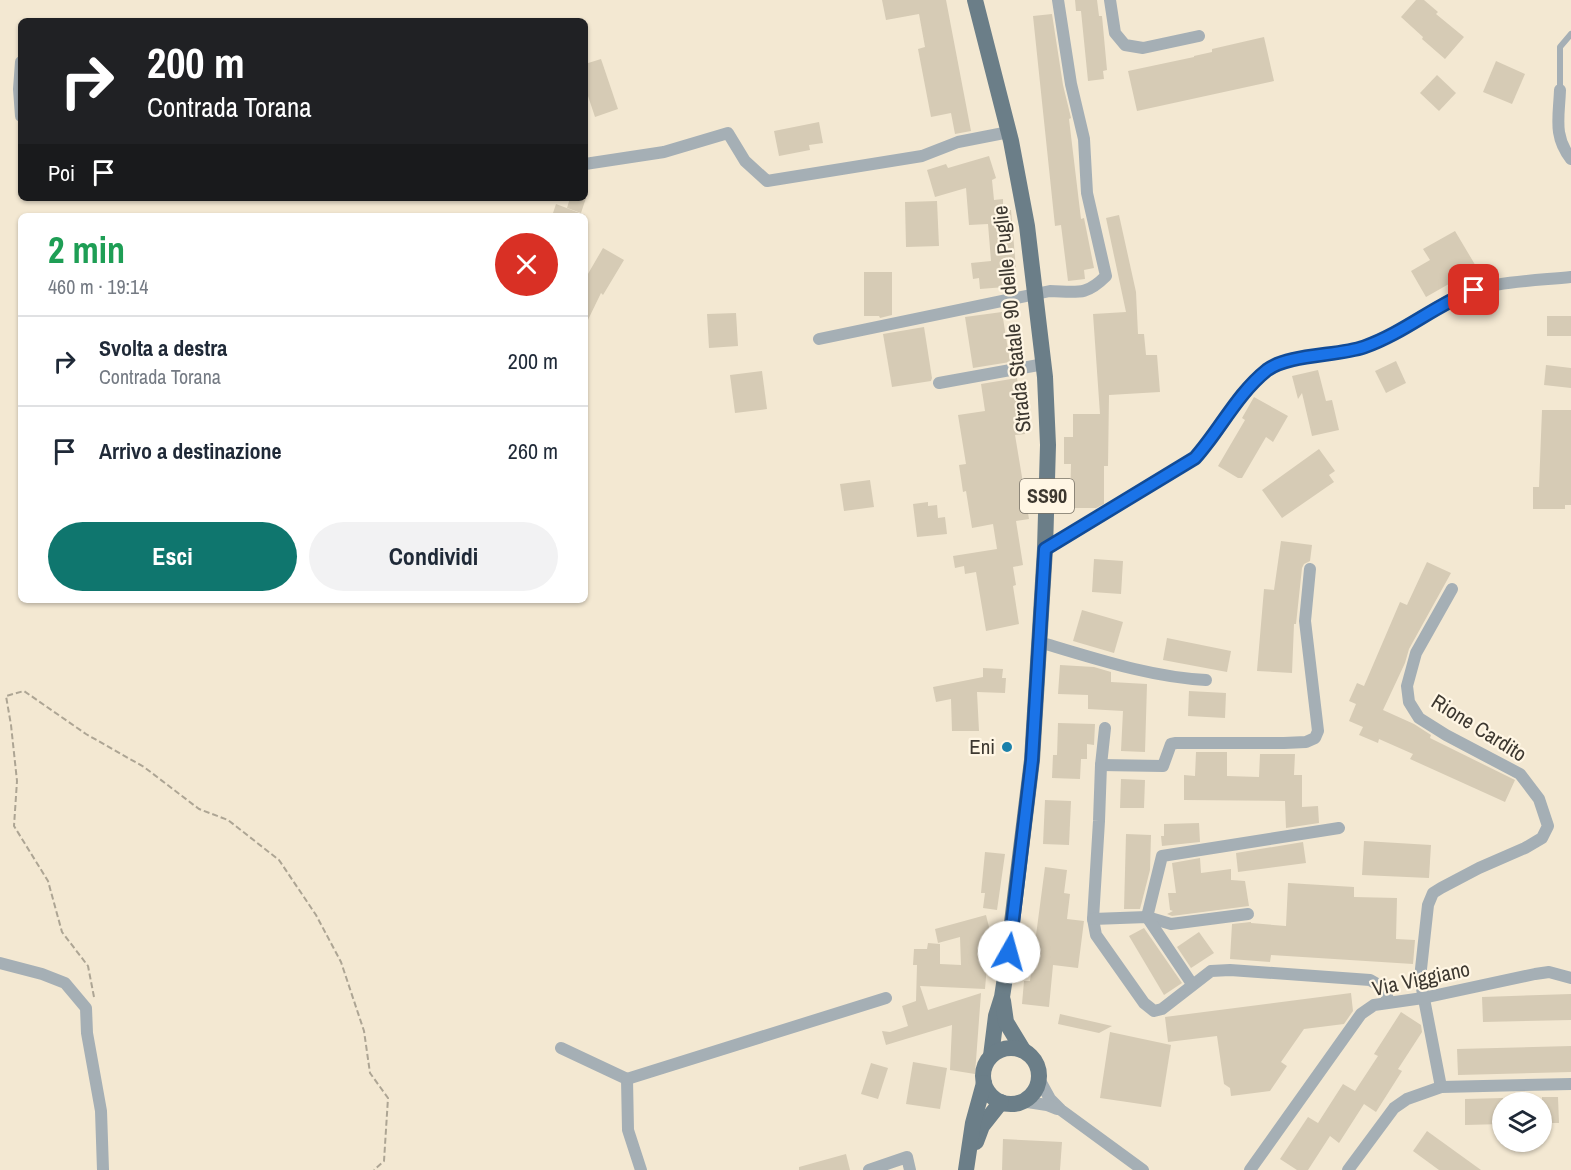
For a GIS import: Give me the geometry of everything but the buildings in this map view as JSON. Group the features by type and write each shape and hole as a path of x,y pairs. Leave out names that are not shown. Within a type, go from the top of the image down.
{"main road":[{"name":"Strada Statale 90 delle Puglie","path":"967,1167 973,1124 984,1083 985,1064 991,1056 996,1016 1002,997 1032,760 1045,549 1048,445 1044,364 1027,226 1009,132 975,0"},
{"name":"Strada Statale 90 delle Puglie","path":"1002,997 1006,1022 1023,1050 1035,1062 1039,1079"},
{"path":"991,1056 1006,1048 1023,1050"},
{"path":"984,1083 988,1091 1001,1102 1011,1103 1021,1101 1033,1092 1039,1079"},
{"name":"Strada Statale 90 delle Puglie","path":"967,1167 982,1126 1001,1102"}],"street":[{"path":"819,339 1050,291 1081,292 1093,289 1106,276 1087,193 1084,139 1071,84 1058,0"},
{"path":"1110,0 1115,33 1125,45 1143,48 1199,36"},
{"path":"1560,90 1558,135 1562,148 1571,159"},
{"path":"588,164 664,152 728,133 745,161 767,181 922,156 958,142 1009,132"},
{"path":"1045,549 1195,458 1213,437 1233,407 1253,383 1270,368 1363,347 1395,334 1452,299 1474,290 1571,277"},
{"path":"939,383 1044,364"},
{"path":"1101,765 1163,766 1169,747 1176,742 1306,742 1315,738 1318,731 1305,621 1310,569"},
{"name":"Rione Cardito","path":"1442,1087 1420,978 1428,905 1433,893 1479,868 1534,843 1542,838 1548,826 1539,799 1520,774 1419,718 1409,702 1407,686 1416,653 1452,589"},
{"path":"1039,642 1127,668 1175,678 1206,680"},
{"path":"1105,728 1093,919 1096,935 1105,950 1148,1007 1154,1011 1162,1009 1210,971 1230,970 1370,980 1384,988 1389,1002"},
{"path":"1192,984 1147,917 1162,856 1339,828"},
{"path":"1093,919 1147,917 1171,924 1248,914"},
{"path":"0,963 42,974 65,983 86,1008 87,1033 101,1112 103,1170"},
{"name":"Via Viggiano","path":"1250,1170 1361,1014 1374,1005 1423,999 1549,972 1571,978"},
{"path":"561,1048 627,1079 886,998"},
{"path":"627,1079 628,1130 640,1170"},
{"path":"1039,1079 1044,1090 1061,1110 1143,1170"},
{"path":"1348,1170 1395,1108 1407,1099 1442,1087 1571,1084"},
{"path":"1021,1101 1047,1105 1061,1110"},
{"path":"869,1170 907,1157 910,1170"}],"lane":[{"path":"1560,90 1560,47 1571,34"}],"path":[{"path":"86,1008 95,996 88,966 62,932 48,881 14,826 16,781 6,696 24,691 86,734 144,767 199,809 228,820 279,860 316,915 341,962 364,1031 370,1073 388,1098 384,1161 374,1170"}],"place":[{"name":"Eni","path":"1007,747"}],"route":[{"path":"1009,952 1032,760 1045,549 1195,458 1213,437 1233,407 1253,383 1270,368 1363,347 1395,334 1452,299 1474,290"}]}
